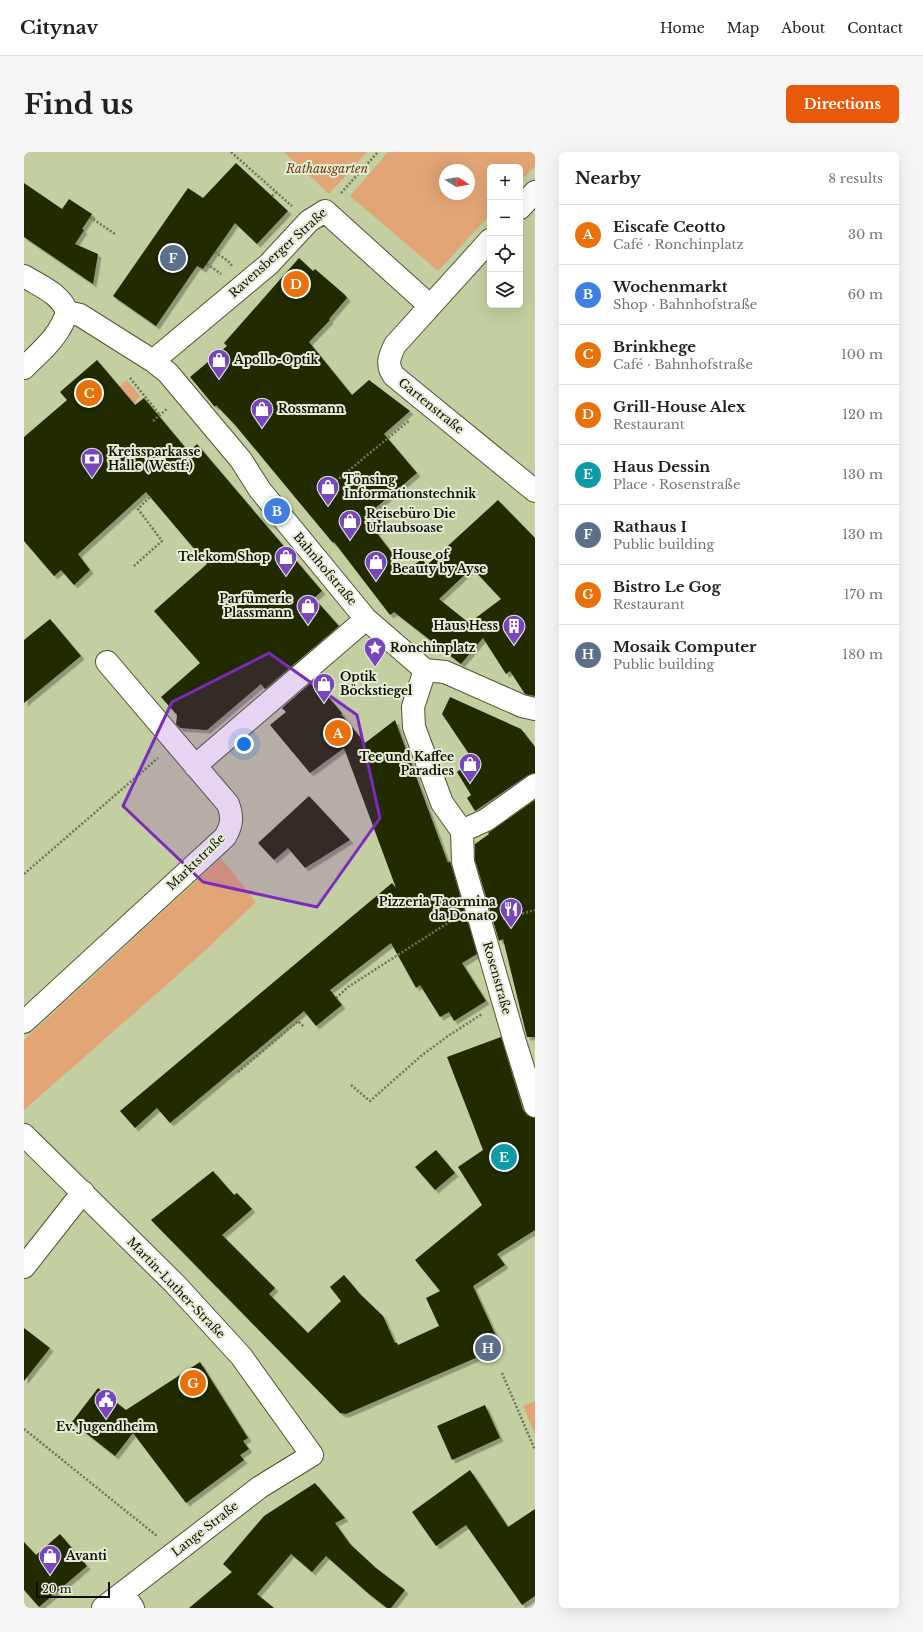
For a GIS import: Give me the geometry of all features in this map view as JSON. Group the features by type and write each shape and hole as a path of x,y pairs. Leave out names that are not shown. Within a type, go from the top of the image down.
{"street":[{"path":"523,205 535,192"},
{"path":"317,216 429,305"},
{"name":"Ravensberger Straße","path":"153,361 269,264 317,216"},
{"name":"Gartenstraße","path":"487,243 429,305 395,345 388,363 394,376 535,491"},
{"path":"24,276 59,298 64,304 67,312 64,321 49,344 24,368"},
{"name":"Bahnhofstraße","path":"67,312 80,315 153,361 168,373 241,460 260,490 366,619 425,670"},
{"path":"195,766 366,619"},
{"name":"Marktstraße","path":"24,1022 225,837 232,821 228,804 107,662"},
{"path":"535,709 522,706 445,672 425,670 413,707 414,728 442,803 462,831 486,820 535,785"},
{"name":"Rosenstraße","path":"462,831 463,862 535,1106"},
{"name":"Martin-Luther-Straße","path":"24,1135 175,1284 241,1356 312,1455"},
{"path":"24,1267 82,1192"},
{"name":"Lange Straße","path":"103,1608 128,1601 177,1550 260,1487 312,1455"}],"path":[{"path":"231,152 277,192 317,216"},
{"name":"Ravensberger Straße","path":"317,216 378,152"},
{"path":"272,196 277,192"},
{"path":"90,217 115,234"},
{"path":"130,378 160,415"},
{"path":"336,481 429,405"},
{"path":"134,566 162,541 138,508 150,497"},
{"path":"24,874 175,743"},
{"path":"336,998 348,987 464,913 479,918 535,910"},
{"path":"351,1085 370,1101 421,1056 448,1036 486,1012 505,1007"},
{"path":"238,1072 298,1020 303,1026"},
{"path":"502,1373 535,1450"},
{"path":"24,1429 177,1550"}],"highlighted area":[{"path":"269,653 357,715 380,818 317,907 203,882 123,806 172,702"}],"green space":[{"name":"Rathausgarten","path":"284,152 367,152 329,194"},
{"path":"388,152 535,152 535,166 523,179 523,164 487,164 487,218 438,271 350,196"},
{"path":"127,380 140,396 132,408 111,394"},
{"path":"221,858 256,902 198,957 24,1110 24,1040"},
{"path":"535,1401 535,1434 523,1406"}],"building":[{"path":"236,163 288,211 257,244 235,223 203,269 197,266 156,326 113,296 188,188 203,198"},
{"path":"24,183 62,209 69,199 92,214 82,229 84,230 75,244 98,254 93,284 24,237"},
{"path":"299,258 313,271 315,269 344,294 347,298 329,319 330,320 309,342 352,395 369,380 410,411 384,434 417,473 373,510 386,525 376,532 406,571 422,559 427,565 498,500 535,538 535,696 525,694 510,671 506,674 483,638 461,664 394,612 390,615 334,542 333,543 235,425 216,405 215,407 190,377 227,346 224,343","holes":["472,568 501,599 469,623 439,599"]},
{"path":"97,360 135,405 144,398 189,452 197,444 322,591 314,598 339,626 265,689 261,684 207,730 180,728 176,724 177,715 161,697 200,663 154,611 207,564 146,492 78,554 90,570 74,585 61,570 54,576 24,541 24,437 67,400 60,392"},
{"path":"50,619 81,656 24,703 24,640"},
{"path":"314,680 365,743 395,720 448,863 450,861 477,954 462,963 486,1001 454,1021 449,1012 440,1017 420,985 416,988 391,943 330,990 342,1005 316,1026 304,1011 170,1123 157,1108 135,1128 120,1111 392,883 396,888 344,748 310,773 270,725 286,712 282,708"},
{"path":"450,697 521,729 535,747 535,773 528,775 475,811 467,798 471,795 457,772 473,760 442,714"},
{"path":"309,796 350,840 305,868 288,848 274,860 258,843"},
{"path":"535,800 535,1037 527,1037 503,939 499,941 475,860 475,844"},
{"path":"501,1037 523,1110 527,1115 535,1118 535,1230 497,1254 505,1265 473,1286 501,1347 346,1414 340,1413 151,1220 213,1171 234,1195 237,1193 252,1209 222,1235 275,1288 269,1294 308,1333 341,1301 330,1287 344,1275 360,1294 383,1316 395,1343 398,1345 439,1326 426,1298 440,1291 415,1260 482,1205 458,1167 483,1150 447,1057"},
{"path":"436,1150 455,1173 435,1190 415,1167"},
{"path":"24,1328 50,1348 24,1381"},
{"path":"200,1362 248,1438 243,1441 249,1449 240,1455 244,1460 186,1503 133,1433 115,1456 72,1422 98,1388 126,1410"},
{"path":"485,1405 500,1438 452,1460 437,1426"},
{"path":"470,1470 508,1527 535,1509 535,1596 522,1605 466,1525 436,1546 412,1512"},
{"path":"315,1483 345,1518 335,1523 350,1544 376,1568 405,1590 391,1608 387,1608 369,1594 326,1556 312,1572 291,1554 257,1594 274,1608 189,1608 232,1572 223,1564 264,1516"},
{"path":"60,1534 87,1566 39,1607 24,1590 24,1542 36,1555"}],"place":[{"name":"Rathaus I","path":"173,258"},
{"name":"Grill-House Alex","path":"296,284"},
{"name":"Apollo-Optik","path":"219,380"},
{"name":"Brinkhege","path":"89,393"},
{"name":"Rossmann","path":"262,428"},
{"name":"Kreissparkasse Halle (Westf.)","path":"92,478"},
{"name":"Tönsing Informationstechnik","path":"328,506"},
{"name":"Wochenmarkt","path":"277,511"},
{"name":"Reisebüro Die Urlaubsoase","path":"350,540"},
{"name":"Telekom Shop","path":"286,576"},
{"name":"House of Beauty by Ayse","path":"376,582"},
{"name":"Parfümerie Plassmann","path":"308,626"},
{"name":"Haus Hess","path":"514,646"},
{"name":"Ronchinplatz","path":"375,668"},
{"name":"Optik Böckstiegel","path":"324,704"},
{"name":"Eiscafe Ceotto","path":"338,733"},
{"name":"Tee und Kaffee Paradies","path":"470,784"},
{"name":"Pizzeria Taormina da Donato","path":"511,928"},
{"name":"Haus Dessin","path":"504,1157"},
{"name":"Mosaik Computer","path":"488,1348"},
{"name":"Bistro Le Gog","path":"193,1383"},
{"name":"Ev. Jugendheim","path":"106,1420"},
{"name":"Avanti","path":"50,1576"}]}
